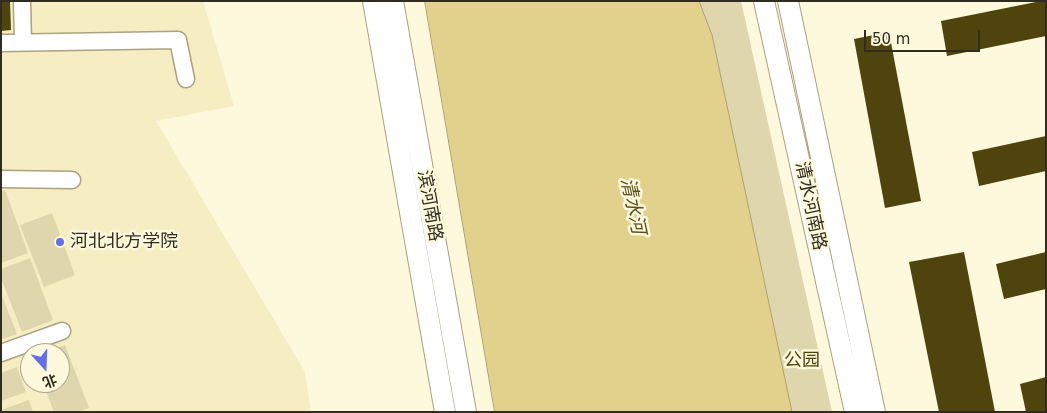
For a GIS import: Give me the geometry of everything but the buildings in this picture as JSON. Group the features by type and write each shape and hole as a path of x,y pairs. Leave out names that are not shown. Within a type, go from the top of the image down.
{"main road":[{"name":"滨河南路","path":"373,1 445,412"},
{"name":"滨河南路","path":"392,1 466,412"},
{"name":"清水河南路","path":"764,1 855,412"},
{"name":"清水河南路","path":"788,1 875,412"}],"lane":[{"path":"22,1 23,42"},
{"path":"1,43 178,40 186,79"},
{"path":"1,179 72,180"},
{"path":"1,353 62,331"}],"shaded area":[{"name":"河北北方学院","path":"1,1 203,1 234,106 156,121 305,372 311,412 1,412"}],"green space":[{"name":"公园","path":"699,1 741,1 832,412 792,412 712,35"},
{"path":"5,190 28,253 1,263 1,192"},
{"path":"52,213 75,275 44,287 20,225"},
{"path":"30,258 53,320 22,332 1,278 1,269"},
{"path":"1,293 17,334 1,340"},
{"path":"70,358 89,408 78,412 54,412 47,393 70,393"},
{"path":"17,367 20,375 20,393 23,393 1,401 1,373"},
{"path":"29,400 33,412 1,412 1,410"}],"water":[{"name":"清水河","path":"425,1 699,1 712,35 792,412 495,412"}],"place":[{"name":"河北北方学院","path":"60,242"}]}
